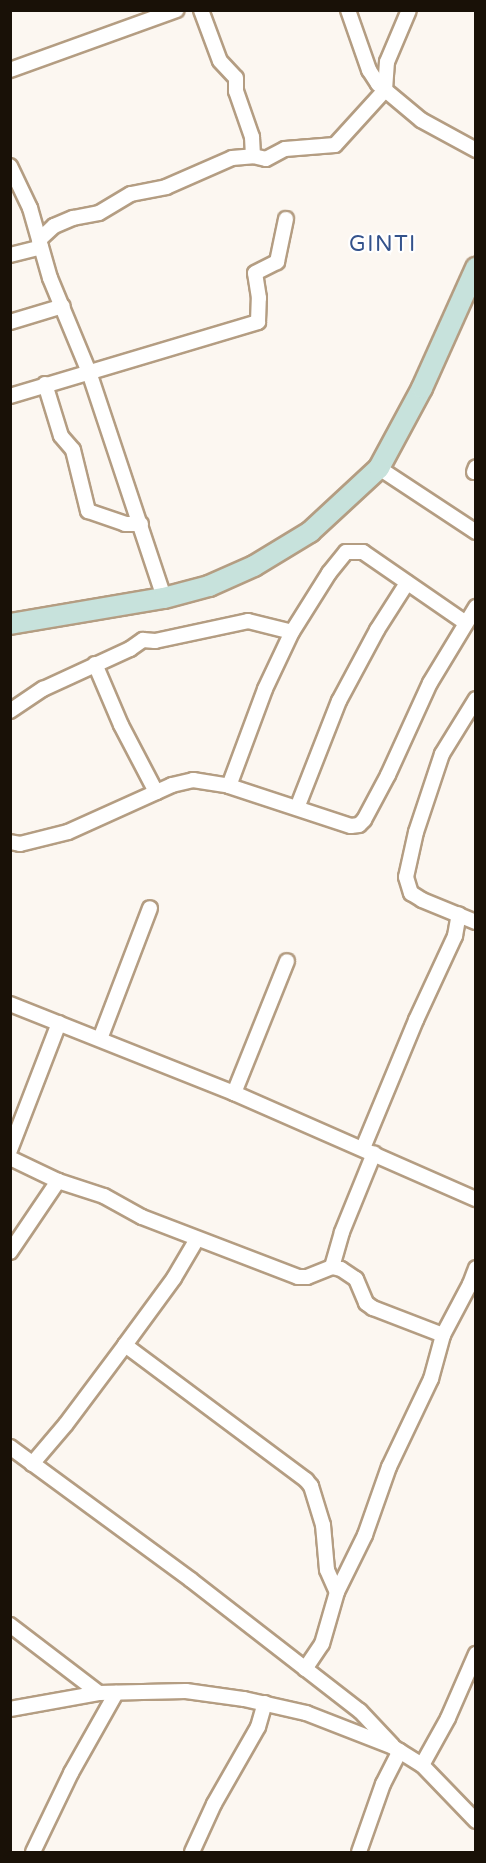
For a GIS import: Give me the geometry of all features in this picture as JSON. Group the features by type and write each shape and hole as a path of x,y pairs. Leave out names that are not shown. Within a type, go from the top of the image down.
{"main road":[{"path":"10,624 164,598 209,586 288,547 310,532 379,468 470,295 476,268"}],"street":[{"path":"10,70 58,55 177,10"},
{"path":"201,10 220,61 236,78 236,91 252,137 253,156"},
{"path":"348,10 369,70 385,90 421,120 476,150"},
{"path":"10,255 40,243 54,226 73,218 99,213 131,194 166,187 232,158 253,156 266,159 285,149 335,145 385,90 387,62 409,10"},
{"path":"369,70 387,62"},
{"path":"12,171 30,208 50,278 89,372 164,598"},
{"path":"10,396 258,322 259,298 255,273 277,262 286,219"},
{"path":"10,322 63,306"},
{"path":"45,384 61,436 72,450 88,511 125,524 141,524"},
{"path":"379,468 476,532"},
{"path":"229,786 265,689 292,632 329,573 346,552 363,552 466,623"},
{"path":"297,808 339,701 377,630 407,583"},
{"path":"10,843 20,844 68,832 156,792 193,780 229,786 351,826 359,825 364,820 430,683 476,607"},
{"path":"10,711 43,689 130,649 143,640 155,641 235,622 261,623 292,632"},
{"path":"95,664 121,725 156,792"},
{"path":"476,699 442,754 416,832 406,877 411,893 422,900 476,922"},
{"path":"100,1039 150,908"},
{"path":"332,1267 368,1151 416,1020 455,936 459,914"},
{"path":"234,1093 286,961"},
{"path":"10,1004 234,1093 476,1199"},
{"path":"10,1150 58,1023"},
{"path":"10,1158 58,1181 104,1196 142,1217 197,1239 233,1250 298,1277 307,1277 332,1267 342,1269 356,1279 366,1303 373,1308 443,1335"},
{"path":"10,1252 58,1181"},
{"path":"32,1464 66,1424 125,1345 174,1278 197,1239"},
{"path":"305,1669 322,1644 337,1592 365,1535 389,1467 432,1379 443,1335 476,1268"},
{"path":"125,1345 306,1480 311,1486 323,1525 327,1570 337,1592"},
{"path":"10,1447 191,1580 360,1711 396,1749"},
{"path":"10,1625 99,1693"},
{"path":"422,1765 448,1718 476,1654"},
{"path":"10,1709 99,1693 186,1691 265,1703 306,1713 396,1749 422,1765 476,1821"},
{"path":"33,1852 71,1773 116,1693"},
{"path":"192,1852 214,1804 258,1727 265,1703"},
{"path":"346,1728 360,1711"},
{"path":"359,1852 396,1749"}],"district":[{"name":"GINTI","path":"383,245"}]}
